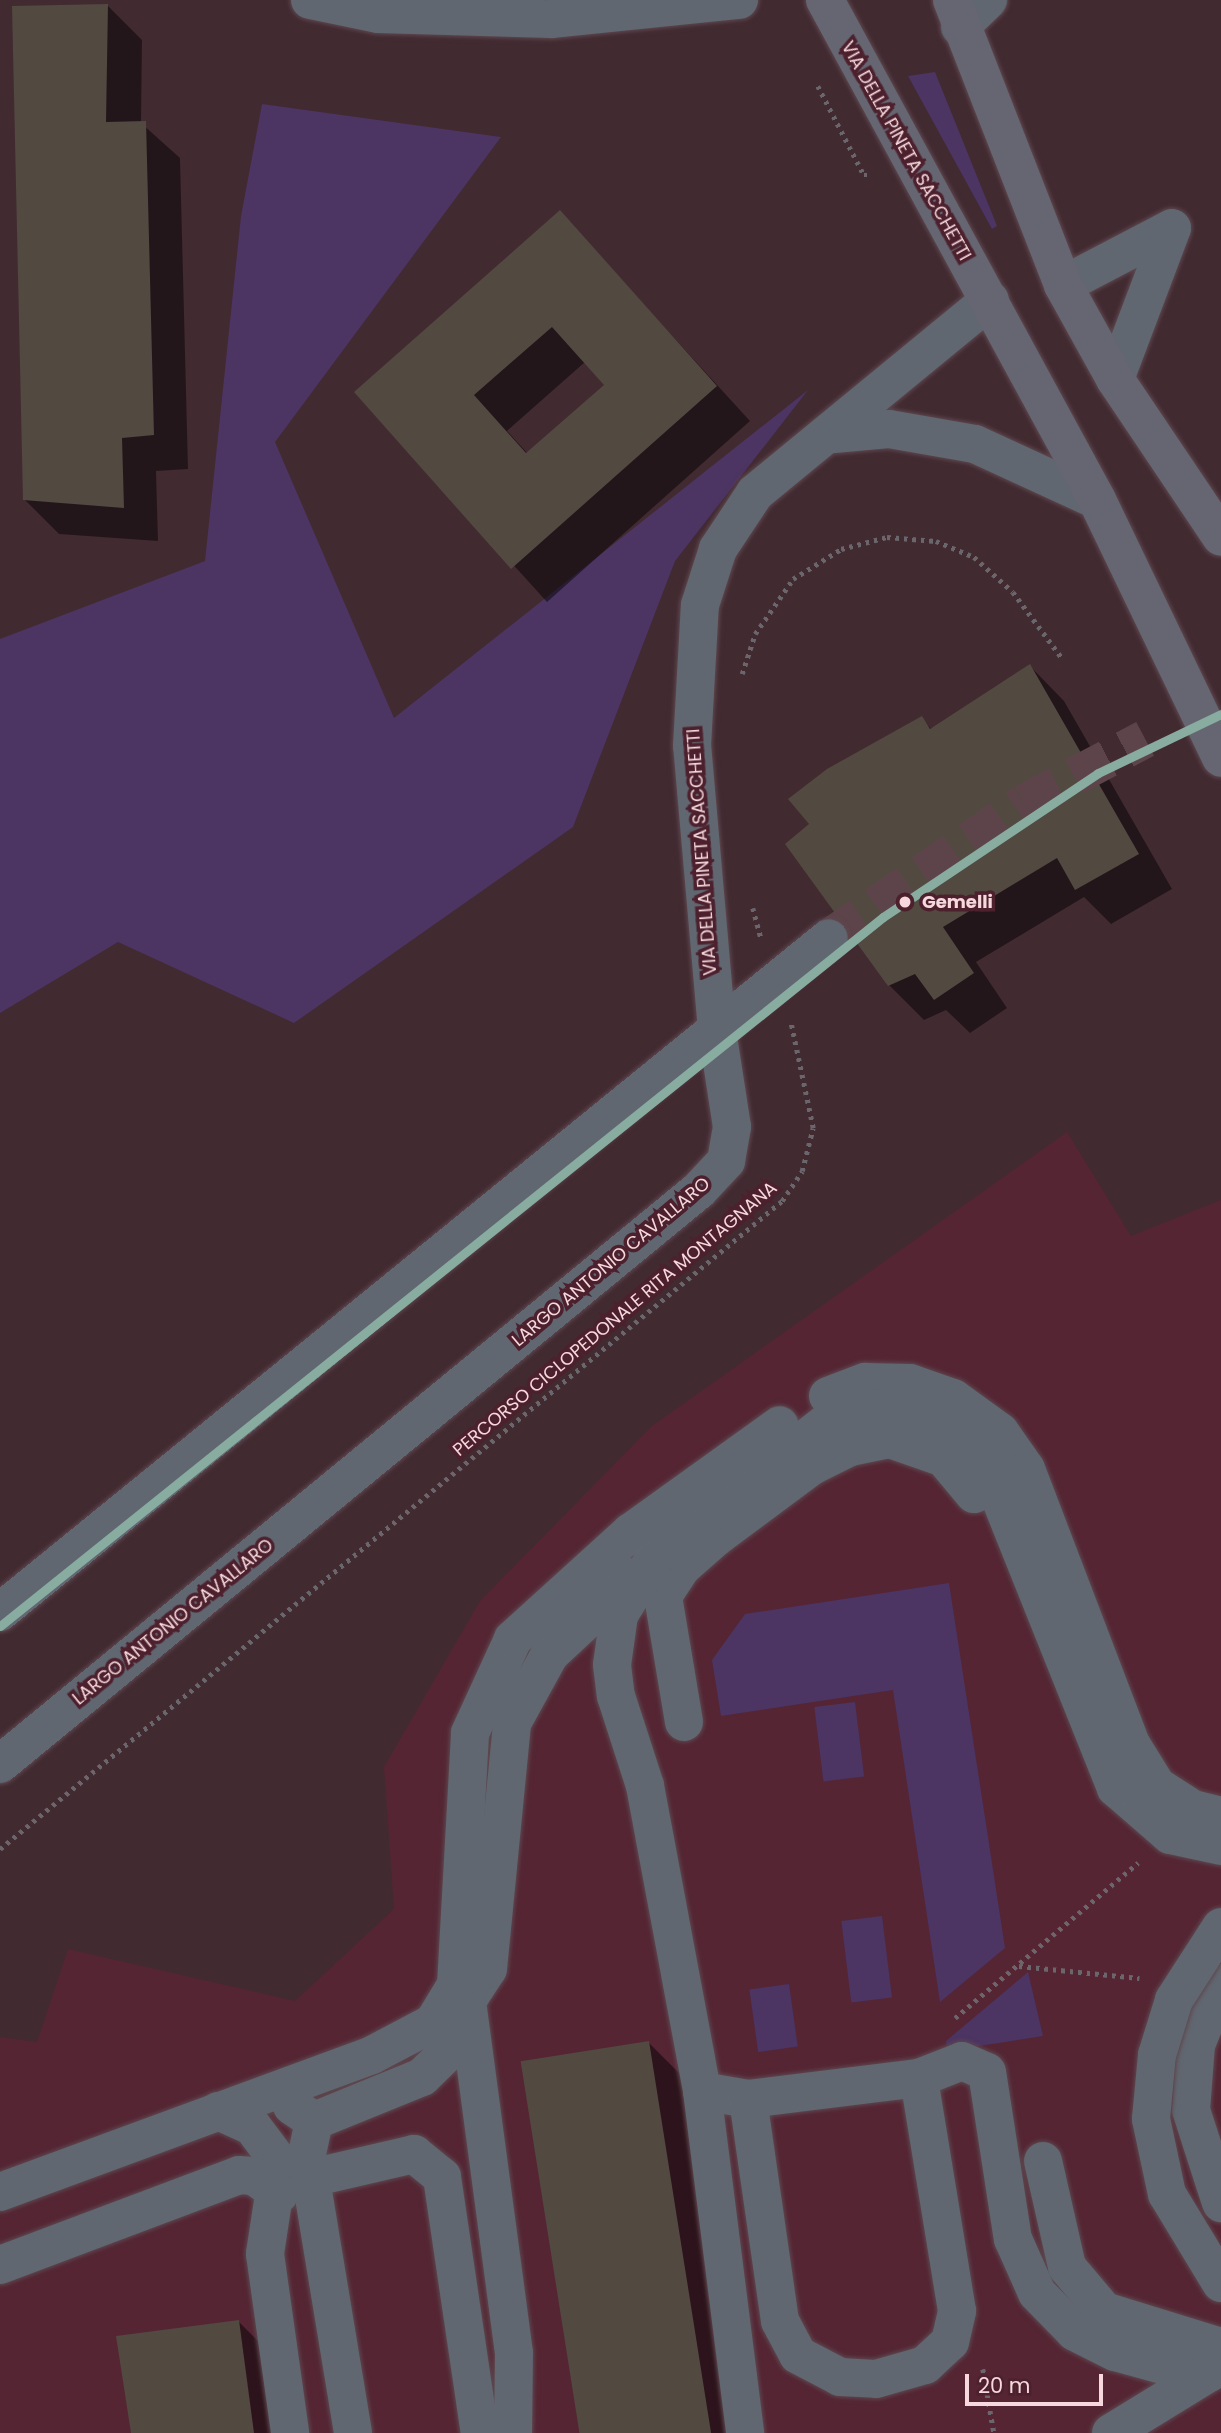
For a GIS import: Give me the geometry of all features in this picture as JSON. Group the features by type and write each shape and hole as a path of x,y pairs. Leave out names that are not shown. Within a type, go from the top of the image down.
{"main road":[{"name":"VIA DELLA PINETA SACCHETTI","path":"825,0 1097,500 1221,758"},
{"path":"956,14 1063,285 1115,379 1221,537"}],"street":[{"path":"310,0 378,14 551,19 738,0"},
{"path":"956,14 988,0"},
{"path":"1063,285 1172,228 1115,379"},
{"name":"VIA DELLA PINETA SACCHETTI","path":"716,1030 694,781 694,637 718,549 746,504 834,434 990,300"},
{"path":"834,434 890,429 975,444 1097,500"},
{"path":"0,1612 829,938"},
{"name":"LARGO ANTONIO CAVALLARO","path":"0,1764 715,1176 733,1136 716,1030"},
{"path":"433,2023 456,1985 470,1733 513,1639 631,1532 744,1447 825,1397 865,1382 910,1383 953,1398 1000,1432 1026,1468 1130,1744 1157,1786 1193,1810 1221,1816"},
{"path":"314,2121 422,2077 446,2054 467,2001 488,1969 512,1723 550,1654 655,1558 787,1447 831,1419 869,1407 957,1433 991,1476 1116,1787 1170,1835 1221,1846"},
{"path":"684,1722 663,1596 681,1568 715,1538 812,1466 850,1447 890,1439 923,1447 944,1458 1016,1539"},
{"path":"655,1558 620,1615 612,1665 624,1729 645,1786 702,2091 745,2433"},
{"path":"1221,1927 1174,2000 1151,2096 1167,2194 1221,2283"},
{"path":"1221,1983 1196,2045 1191,2109 1221,2203"},
{"path":"0,2192 372,2055 433,2023 467,2001"},
{"path":"467,2001 514,2353 513,2433"},
{"path":"702,2091 748,2099 919,2078 962,2060 987,2072 1013,2239 1037,2293 1075,2332 1166,2369 1217,2362"},
{"path":"748,2099 787,2339 822,2371 876,2379 925,2365 956,2329 919,2078"},
{"path":"270,2091 314,2121"},
{"path":"218,2111 252,2126 295,2186 353,2433"},
{"path":"290,2433 265,2254 307,2155 314,2121"},
{"path":"0,2265 239,2175 295,2186 414,2154 442,2176 480,2433"},
{"path":"1043,2161 1067,2267 1104,2311 1217,2362"},
{"path":"1111,2433 1217,2362"}],"path":[{"path":"816,80 864,175"},
{"path":"738,688 755,634 793,579 841,549 887,537 936,541 974,557 1013,592 1062,658"},
{"name":"PERCORSO CICLOPEDONALE RITA MONTAGNANA","path":"0,1849 782,1201 802,1171 813,1128 808,1084 752,904"},
{"path":"944,2027 1147,1856"},
{"path":"1018,1966 1150,1979"}],"shaded area":[{"path":"935,72 997,226 992,229 908,76"},
{"path":"262,104 501,137 275,442 394,718 808,390 675,561 573,827 294,1023 118,942 0,1013 0,639 205,561 241,216"},
{"path":"1067,1132 1131,1236 1221,1200 1221,2433 0,2433 0,2037 37,2042 68,1949 295,2001 394,1909 384,1767 480,1601 652,1426"},
{"path":"949,1583 1005,1948 940,2002 893,1690 721,1716 712,1660 745,1614"},
{"path":"855,1702 864,1776 823,1781 814,1707"},
{"path":"882,1916 892,1997 851,2002 841,1921"},
{"path":"1028,1972 1043,2036 947,2051 946,2041"},
{"path":"789,1984 798,2046 758,2052 749,1990"}],"building":[{"path":"108,4 106,122 146,121 154,435 122,438 124,508 23,500 12,6"},
{"path":"560,210 717,386 511,569 354,392","holes":["552,327 604,385 526,453 474,395"]},
{"name":"Gemelli","path":"1030,664 1139,854 1075,890 1057,858 943,927 974,973 934,1000 915,974 888,986 785,844 809,824 788,799 827,769 922,716 930,729"},
{"path":"649,2041 711,2433 579,2433 521,2061"},
{"path":"239,2320 254,2433 131,2433 116,2336"}],"tunnel":[{"path":"829,938 1024,803 1145,739"}],"transit line":[{"path":"0,1626 883,917 1098,773 1221,714"}],"place":[{"name":"Gemelli","path":"905,902"}]}
